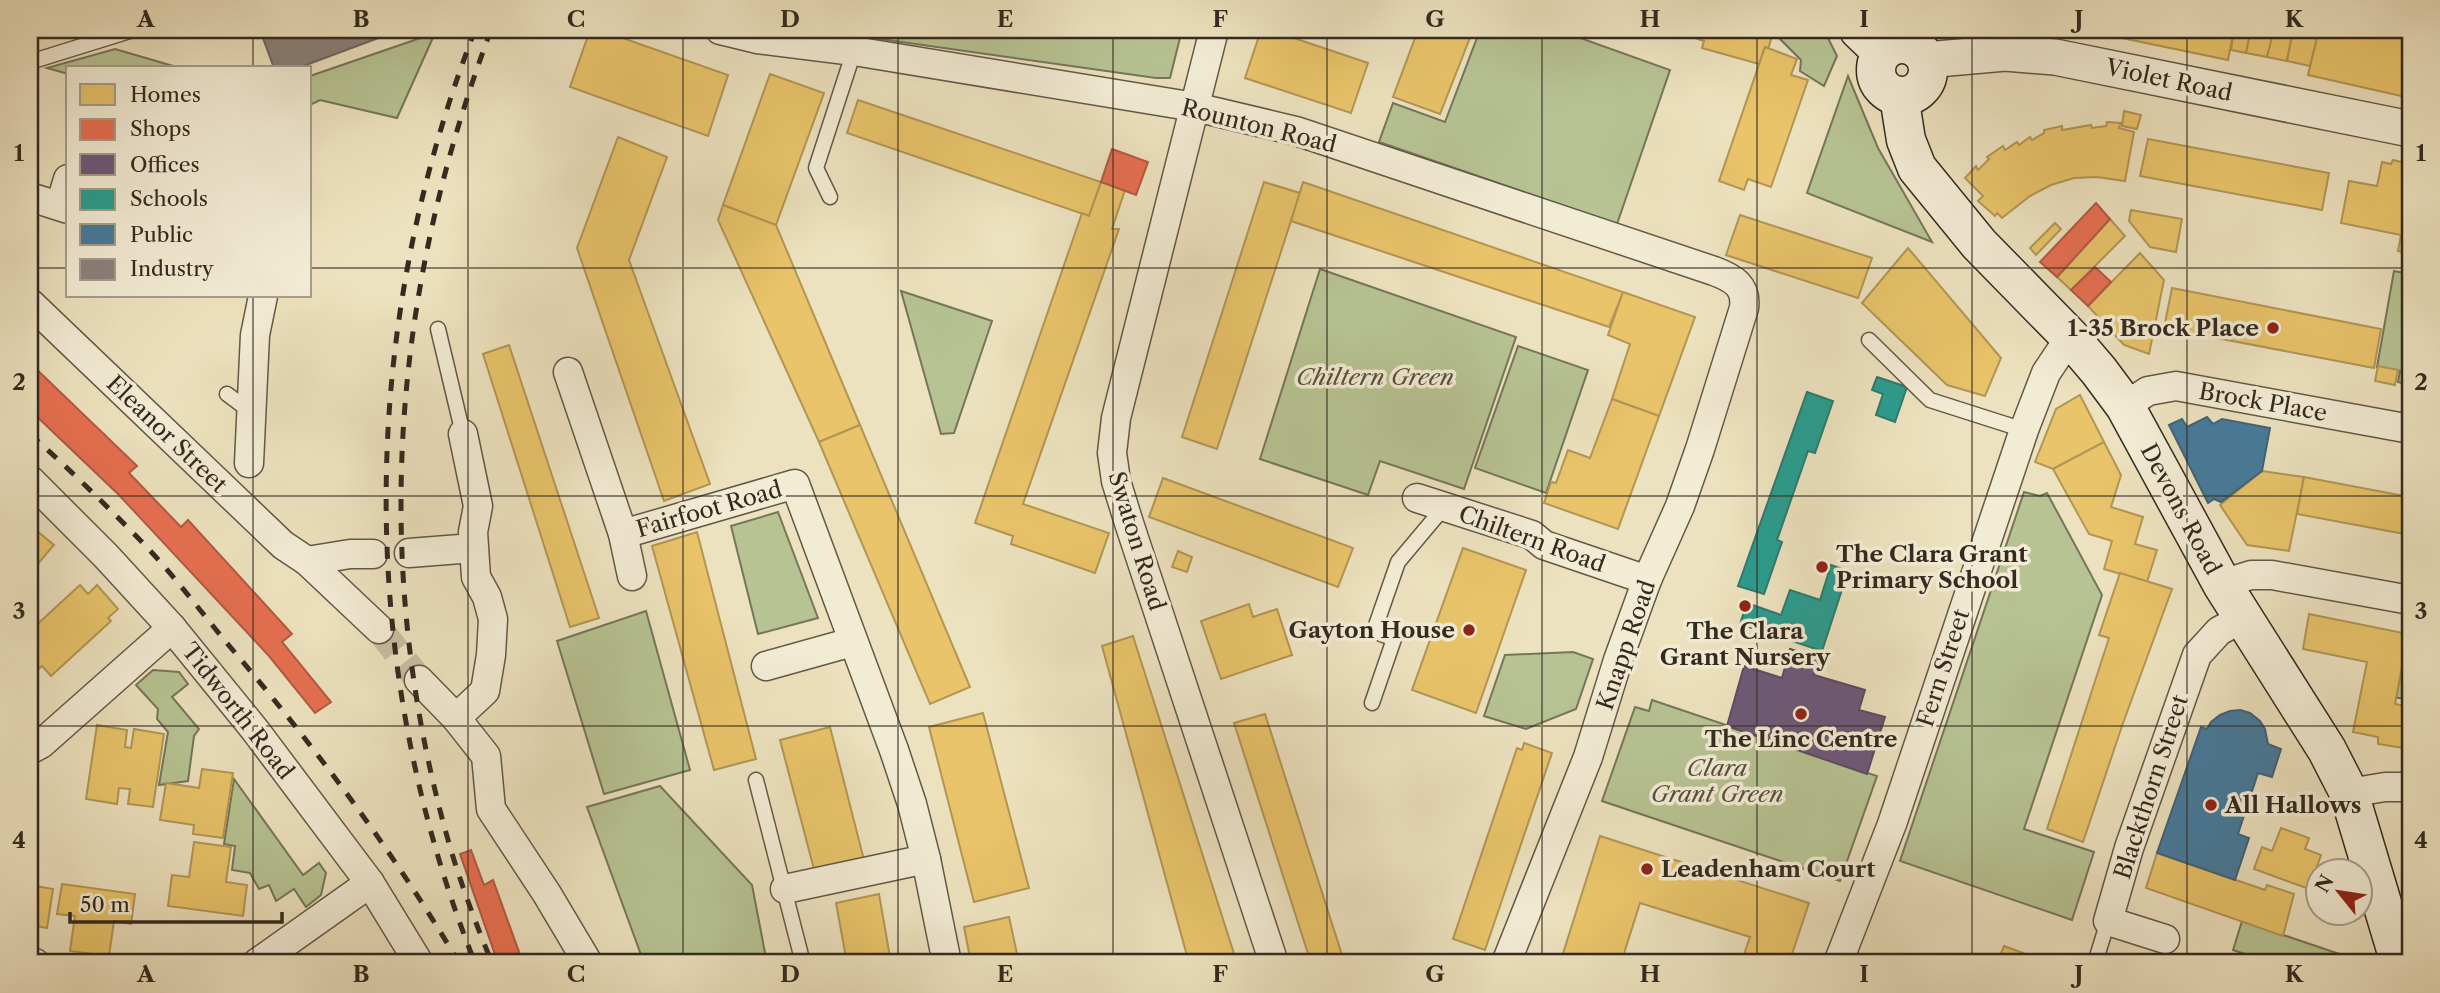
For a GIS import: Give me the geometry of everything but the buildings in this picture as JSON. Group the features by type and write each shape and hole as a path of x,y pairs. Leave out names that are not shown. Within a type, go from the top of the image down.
{"main road":[{"path":"1871,41 1888,47 1903,44 1917,49 1926,60 1926,78 1922,85 1908,95 1888,93 1880,85 1876,74 1877,62 1871,41"},
{"name":"Devons Road","path":"1899,96 1906,140 1917,168 1979,244 2099,370 2125,406 2222,583 2300,706 2349,793 2400,963"}],"street":[{"name":"Rounton Road","path":"720,30 1195,107 1296,131 1730,277 1745,297 1739,325"},
{"name":"Swaton Road","path":"1214,30 1116,418 1112,453 1116,481 1129,523 1273,963"},
{"name":"Violet Road","path":"1926,60 2005,53 2055,57 2410,129"},
{"path":"30,197 64,207"},
{"path":"249,463 255,335 263,298"},
{"name":"Eleanor Street","path":"30,303 284,545 307,561 379,629"},
{"name":"Knapp Road","path":"1506,963 1588,757 1618,660 1647,580 1684,495 1739,325"},
{"name":"Fern Street","path":"1838,963 1892,824 2024,430 2046,373 2070,337"},
{"name":"Fairfoot Road","path":"568,372 623,534 632,576"},
{"name":"Brock Place","path":"2125,406 2148,391 2176,386 2405,428"},
{"path":"456,718 485,691 491,655 492,619 487,597 476,577 474,548 478,506 463,434"},
{"name":"Tidworth Road","path":"30,480 106,556 172,628 255,730 370,883 419,963"},
{"name":"Fairfoot Road","path":"623,534 795,484 912,804 947,963"},
{"name":"Chiltern Road","path":"1417,498 1532,535 1544,545 1647,580"},
{"path":"409,552 474,548"},
{"path":"307,561 350,554 373,554"},
{"path":"2222,583 2251,575 2272,575 2410,600"},
{"name":"Blackthorn Street","path":"2108,921 2129,848 2197,655 2219,631 2243,618"},
{"path":"30,750 172,628"},
{"path":"766,666 852,642"},
{"path":"419,680 456,718 486,756 491,809 589,963"},
{"path":"2349,793 2385,787 2410,787"},
{"path":"785,889 926,859"},
{"path":"257,963 370,883"},
{"path":"2108,921 2165,939"}],"lane":[{"path":"30,62 133,30"},
{"path":"830,197 816,168 854,51"},
{"path":"438,329 463,434"},
{"path":"1869,340 1930,400 2024,430"},
{"path":"227,394 251,412"},
{"path":"1372,703 1394,639 1374,631 1398,562 1444,506"},
{"path":"756,780 803,963"},
{"path":"2095,963 2108,921"}],"green space":[{"path":"817,30 1182,30 1170,78 1156,78"},
{"path":"1480,30 1558,30 1670,70 1617,224 1379,142 1393,103 1445,122"},
{"path":"1779,30 1824,30 1837,56 1824,86 1800,71 1801,60 1777,36"},
{"path":"435,33 397,118 320,100 312,104 312,75"},
{"path":"115,49 173,66 66,66 66,73 47,68"},
{"path":"1848,76 1878,148 1932,242 1807,193"},
{"name":"Chiltern Green","path":"1320,269 1516,337 1464,489 1380,461 1368,495 1260,459"},
{"path":"2394,271 2410,274 2410,385 2398,382 2400,371 2377,367"},
{"path":"901,291 992,321 954,433 941,434"},
{"path":"1518,346 1588,370 1546,493 1475,468"},
{"path":"2024,492 2040,496 2047,493 2102,595 2024,829 2094,852 2072,920 1900,861"},
{"path":"778,512 818,618 758,634 731,526"},
{"path":"646,611 690,770 604,794 557,641"},
{"path":"2410,628 2410,698 2396,698 2408,634"},
{"path":"1573,652 1593,659 1576,709 1526,729 1484,716 1505,655"},
{"path":"153,670 179,672 188,684 172,697 199,729 194,736 188,781 159,785 168,732 157,719 158,709 136,685"},
{"name":"Clara Grant Green","path":"1652,700 1877,776 1840,881 1602,801 1635,707 1649,711"},
{"path":"234,779 303,875 319,863 326,873 321,895 306,907 294,889 276,901 269,885 259,889 250,873 232,870 235,846 224,844"},
{"path":"660,786 752,885 767,963 644,963 587,807"},
{"path":"2242,921 2366,963 2272,963 2233,950"}],"tunnel":[{"path":"379,629 419,680"}],"railway":[{"path":"475,30 436,144 409,260 392,378 386,496 391,615 408,733 436,849 475,963"},
{"path":"491,30 458,128 432,227 414,326 404,426 401,526 407,627 422,728 450,846 492,963"},
{"path":"30,434 152,553 258,680 379,838 459,963"}],"place":[{"name":"1-35 Brock Place","path":"2273,328"},
{"name":"The Clara Grant Primary School","path":"1822,567"},
{"name":"The Clara Grant Nursery","path":"1745,606"},
{"name":"Gayton House","path":"1469,630"},
{"name":"The Linc Centre","path":"1801,714"},
{"name":"All Hallows","path":"2211,805"},
{"name":"Leadenham Court","path":"1647,869"}]}
